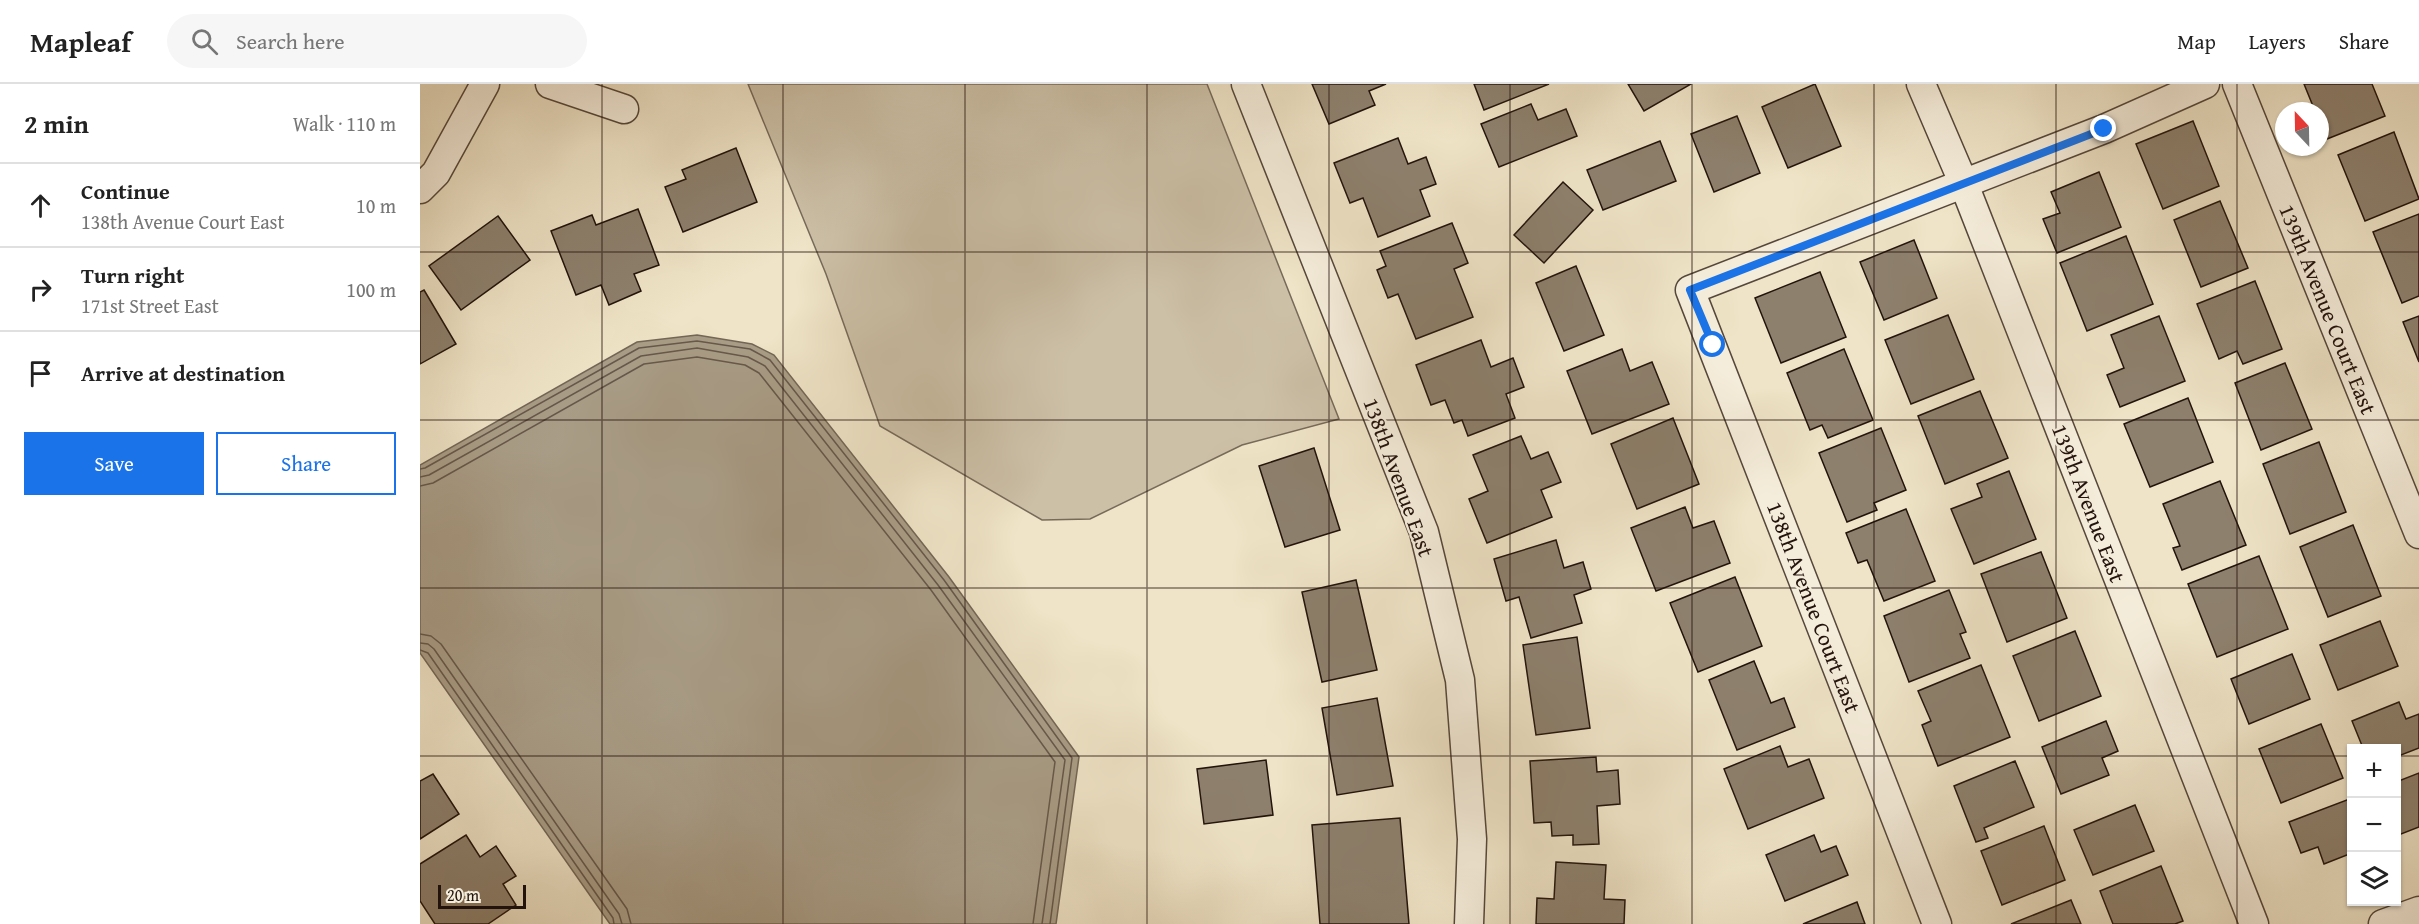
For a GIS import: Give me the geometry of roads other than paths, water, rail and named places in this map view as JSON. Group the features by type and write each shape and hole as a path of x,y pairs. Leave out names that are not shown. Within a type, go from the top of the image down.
{"street":[{"path":"420,189 436,173 485,84"},
{"path":"550,84 624,109"},
{"name":"138th Avenue East","path":"1246,84 1424,532 1460,680 1472,839 1469,924"},
{"name":"139th Avenue East","path":"1921,84 1963,182 2254,924"},
{"path":"1963,182 2104,129 2205,84"},
{"name":"139th Avenue Court East","path":"2237,84 2419,534"},
{"name":"138th Avenue Court East","path":"1937,924 1690,290 1963,182"},
{"path":"2383,924 2419,911"}],"water":[{"path":"697,335 752,344 774,355 949,577 1079,757 1056,924 610,924 420,653 420,465 637,342"}]}
